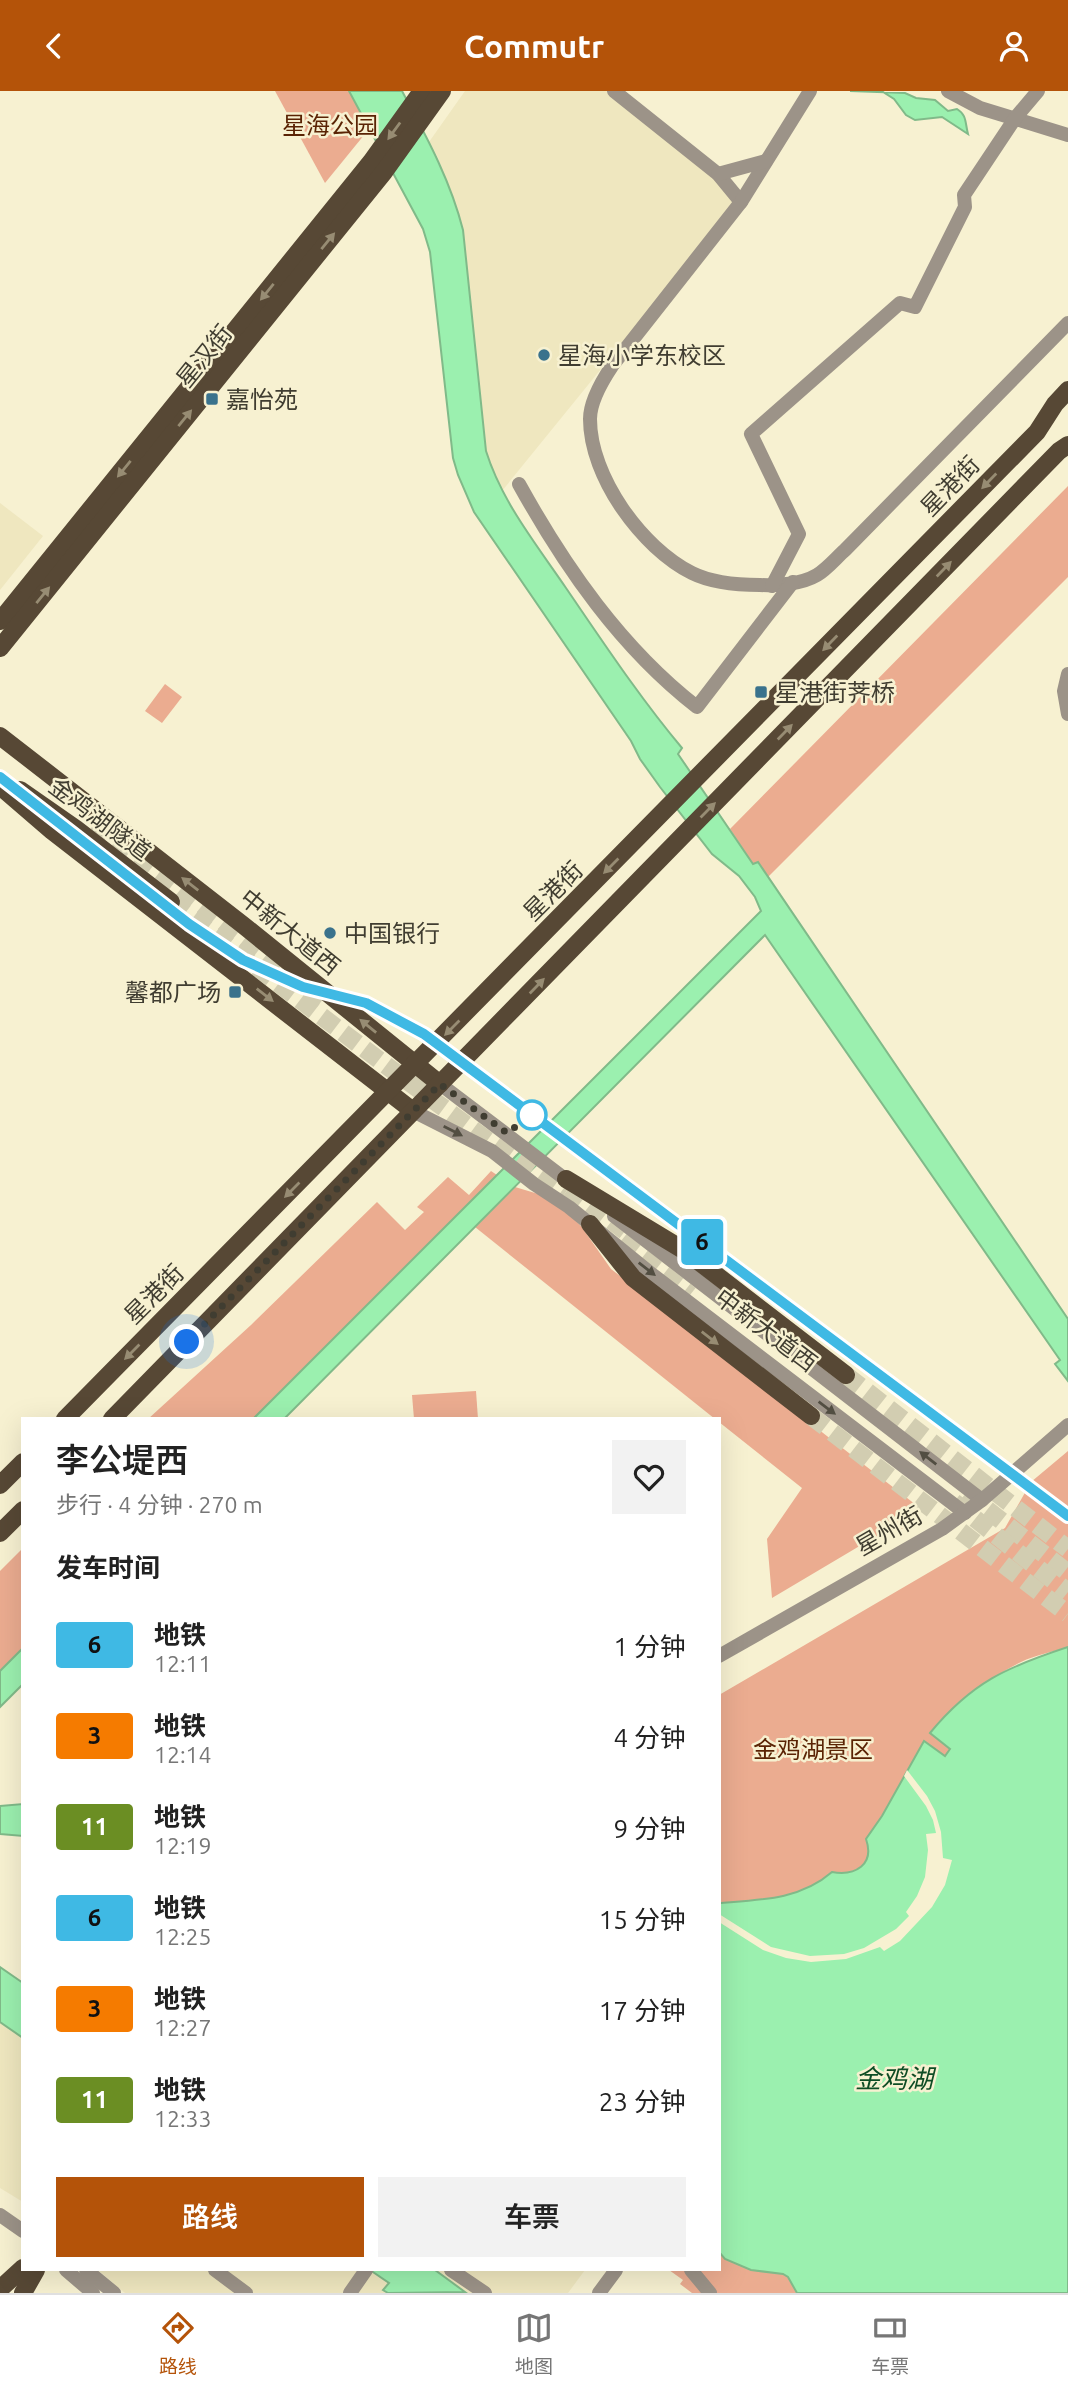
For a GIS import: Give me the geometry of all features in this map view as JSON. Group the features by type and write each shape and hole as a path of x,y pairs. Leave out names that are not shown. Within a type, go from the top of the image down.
{"main road":[{"name":"星汉街","path":"0,648 378,167 423,100 442,91"},
{"name":"星汉街","path":"0,621 378,167"},
{"name":"星港街","path":"67,1417 1037,432 1055,404 1068,390"},
{"path":"1037,432 1068,409"},
{"path":"114,1417 1065,445"},
{"name":"中新大道西","path":"0,736 243,925 440,1084"},
{"name":"金鸡湖隧道","path":"0,776 76,829 171,902"},
{"name":"中新大道西","path":"0,786 52,831 414,1111"},
{"path":"566,1179 685,1251 846,1375"},
{"path":"590,1224 633,1278 811,1416"},
{"path":"0,1485 21,1464"},
{"path":"0,1533 21,1512"},
{"path":"0,2289 21,2270"},
{"path":"23,2293 35,2271"}],"street":[{"path":"614,91 718,174 741,202"},
{"path":"810,91 741,202 612,366 598,391 590,418 598,461 624,512 666,556 693,574 742,585 772,586 816,575 845,550 1068,323"},
{"path":"948,91 980,108 1068,135"},
{"path":"772,586 799,534 751,434 900,303 915,307 965,207 964,195 1016,117 1038,91"},
{"path":"718,174 766,161"},
{"path":"519,484 548,538 619,631 666,683 697,707 793,582"},
{"path":"1068,674 1064,691 1068,714"},
{"name":"中新大道西","path":"440,1084 982,1500"},
{"name":"中新大道西","path":"414,1111 492,1151 965,1513"},
{"name":"星州街","path":"721,1655 942,1529 982,1500 1068,1425"},
{"path":"0,2215 21,2230"},
{"path":"67,2271 93,2293"},
{"path":"87,2271 114,2293"},
{"path":"216,2271 246,2293"},
{"path":"453,2271 485,2293"},
{"path":"599,2293 615,2271"},
{"path":"692,2271 710,2293"},
{"path":"349,2293 364,2272"}],"shaded area":[{"name":"星海小学东校区","path":"465,91 611,91 739,194 709,236 502,491 494,478 486,451 463,230 438,158 429,142"},
{"path":"0,503 43,536 0,590"},
{"path":"0,2022 21,2037 21,2201 0,2188"},
{"path":"99,2271 372,2271 390,2283 384,2290 388,2293 125,2293"},
{"path":"436,2271 584,2271 568,2293 464,2293 465,2291"}],"green space":[{"name":"星海公园","path":"275,91 349,91 369,129 325,183"},
{"path":"1068,486 1068,577 768,877 758,863 754,865 730,829"},
{"path":"165,684 182,697 162,723 145,711"},
{"path":"491,1171 515,1187 545,1196 560,1206 581,1226 611,1269 920,1508 920,1522 868,1541 772,1598 767,1539 802,1488 721,1424 721,1417 712,1417 475,1227 368,1334 352,1321 255,1417 150,1417 251,1325 377,1202 405,1230 424,1212 417,1207 448,1177 469,1195"},
{"path":"476,1391 478,1417 414,1417 412,1395"},
{"name":"金鸡湖景区","path":"1068,1451 1068,1647 1032,1657 1008,1669 983,1684 940,1722 930,1733 951,1748 945,1756 925,1742 882,1817 866,1839 868,1856 861,1867 848,1872 832,1872 806,1888 778,1897 721,1903 721,1694 1005,1528 1031,1482"},
{"path":"21,1550 21,1650 0,1671 0,1571"},
{"path":"721,2254 751,2270 783,2274 788,2277 797,2293 692,2293 680,2284 683,2280 670,2271 721,2271"}],"water":[{"path":"349,91 402,91 437,158 458,211 463,230 486,451 510,505 622,669 682,748 678,754 753,864 758,862 1068,1319 1068,1381 1055,1364 1060,1360 765,935 286,1417 255,1417 761,911 755,897 739,876 712,854 660,787 474,512 453,458 430,252 423,229"},
{"path":"883,92 905,93 916,98 935,100 948,111 957,109 964,117 968,134 942,117 915,120 906,115 894,99"},
{"name":"金鸡湖","path":"1068,1647 1068,2293 797,2293 788,2277 783,2274 751,2270 725,2259 721,2254 721,1903 778,1897 806,1888 832,1872 848,1872 861,1867 868,1856 866,1839 924,1741 945,1756 950,1749 930,1733 945,1715 976,1689 992,1678"},
{"path":"21,1650 21,1686 0,1707 0,1671"},
{"path":"21,1804 21,1836 0,1834 0,1806"},
{"path":"0,1967 21,1982 21,2037 0,2022"},
{"path":"371,2271 436,2271 465,2292 388,2293 383,2290 389,2283"}],"pier":[{"path":"907,1770 927,1796 941,1832 943,1858 952,1860 945,1885 932,1907 900,1941 884,1951 880,1947 846,1959 811,1962 786,1958 763,1950 721,1923 721,1915 771,1947 810,1956 844,1954 864,1948 896,1929 909,1916 906,1912 925,1877 928,1850 926,1834 936,1833 926,1806 904,1776"}],"tunnel":[{"path":"96,822 327,1003"},
{"path":"171,902 563,1196"},
{"path":"569,1188 625,1231"},
{"path":"621,1241 690,1295"},
{"path":"846,1375 1068,1549"},
{"path":"811,1416 1068,1614"},
{"path":"966,1493 1068,1573"},
{"path":"954,1502 1068,1592"}],"metro line":[{"name":"6","path":"0,777 189,924 243,960 303,987 366,1003 424,1034 1068,1516"}],"place":[{"name":"星海小学东校区","path":"544,355"},
{"name":"嘉怡苑","path":"212,399"},
{"name":"星港街荠桥","path":"761,692"},
{"name":"中国银行","path":"330,933"},
{"name":"馨都广场","path":"235,992"}],"route":[{"path":"187,1342 440,1084 507,1133 532,1115"}]}
